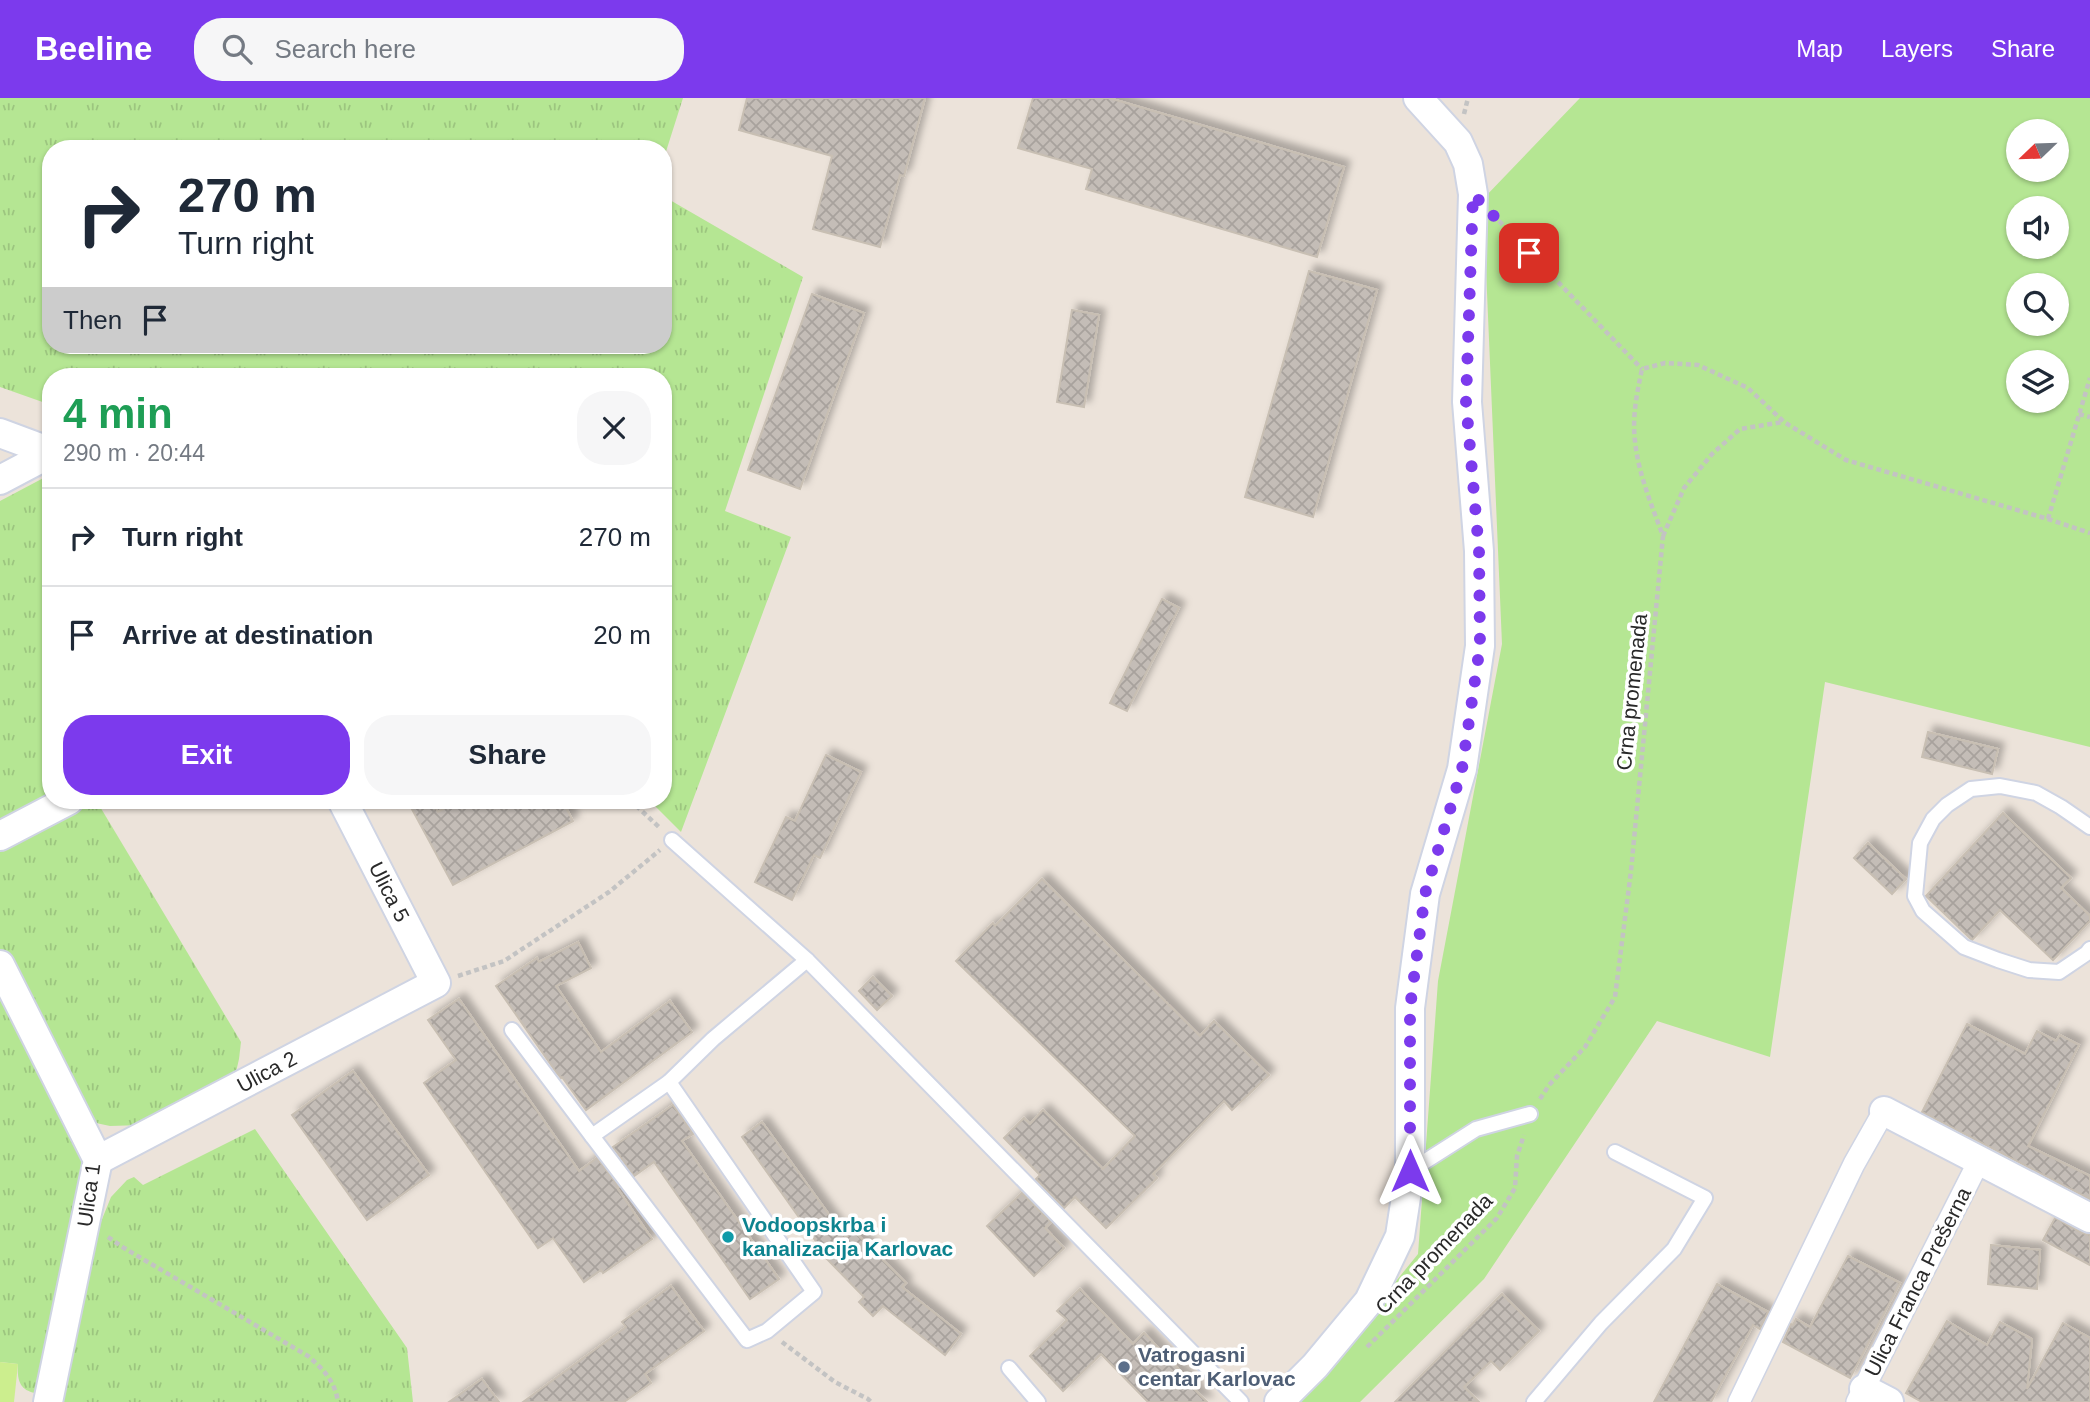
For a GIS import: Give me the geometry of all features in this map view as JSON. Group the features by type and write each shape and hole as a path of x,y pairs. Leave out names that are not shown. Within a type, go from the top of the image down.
{"street":[{"path":"1279,1402 1315,1366 1369,1301 1400,1236 1410,1171 1410,1008 1425,894 1462,769 1480,646 1479,551 1466,402 1473,194 1468,164 1458,142 1418,98"},
{"path":"0,433 42,449"},
{"path":"0,480 42,457"},
{"path":"0,836 52,809"},
{"name":"Ulica 5","path":"347,809 436,984"},
{"name":"Ulica 1","path":"0,965 98,1160 48,1402"},
{"name":"Ulica 2","path":"98,1160 436,984"},
{"path":"1739,1402 1848,1176 1885,1111 2090,1218"},
{"name":"Ulica Franca Prešerna","path":"1870,1398 1979,1161"}],"lane":[{"path":"2089,952 2059,972 2029,970 1964,947 1923,911 1915,896 1920,843 1934,819 1947,805 1971,789 2000,786 2036,793 2090,827"},
{"path":"672,840 807,960 1241,1402"},
{"path":"592,1136 669,1082 713,1039 807,960"},
{"path":"512,1030 747,1340 767,1331 814,1292 669,1082"},
{"path":"1410,1171 1476,1129 1530,1114"},
{"path":"1534,1402 1601,1323 1674,1249 1704,1198 1615,1152"},
{"path":"1009,1368 1038,1402"}],"path":[{"path":"1473,194 1642,369 1665,363 1698,365 1748,388 1784,422 1846,460 2090,533"},
{"name":"Crna promenada","path":"1367,1348 1497,1218 1515,1188 1517,1156 1530,1114 1549,1085 1585,1047 1615,997 1631,871 1663,536 1645,487 1634,441 1635,402 1642,369"},
{"path":"2048,519 2090,378"},
{"path":"2079,414 2090,417"},
{"path":"1663,536 1684,488 1712,454 1740,429 1784,422"},
{"path":"436,984 503,961 608,892 672,840 639,809"},
{"path":"87,1217 124,1248 308,1356 333,1382 338,1402"},
{"path":"767,1331 835,1382 869,1399 870,1402"}],"green space":[{"path":"0,98 683,98 670,140 42,140 42,354 672,354 672,201 803,277 725,511 791,537 681,832 658,809 672,809 672,368 42,368 42,402 0,387"},
{"path":"1580,98 2090,98 2090,747 1825,682 1770,1057 1657,1021 1484,1279 1360,1402 1298,1402 1418,1254 1438,981 1502,644 1483,199"},
{"path":"42,479 42,798 0,823 0,501"},
{"path":"67,809 101,809 241,1042 236,1072 142,1125 110,1126 96,1123 81,1114 0,955 0,842"},
{"path":"0,976 72,1121 81,1159 83,1191 39,1390 35,1393 25,1389 20,1383 18,1364 0,1362"},
{"path":"255,1129 407,1348 413,1402 59,1402 92,1244 111,1197 127,1180 134,1177 143,1185"},
{"path":"0,1362 18,1364 14,1402 0,1402"}],"building":[{"path":"747,98 925,98 904,176 900,175 880,247 813,229 832,156 739,130"},
{"path":"1033,98 1109,98 1344,167 1317,257 1086,189 1092,169 1018,148"},
{"path":"1309,271 1377,290 1313,517 1245,497"},
{"path":"812,294 864,313 800,489 748,470"},
{"path":"1072,310 1099,315 1084,407 1057,402"},
{"path":"1162,599 1179,608 1127,711 1110,703"},
{"path":"1928,732 1998,749 1992,774 1922,757"},
{"path":"826,755 861,772 820,858 814,855 792,900 755,882 786,817 795,821"},
{"path":"412,809 436,809 438,812 444,809 567,809 573,821 453,885"},
{"path":"2003,813 2071,878 2061,888 2090,916 2090,921 2053,960 2000,910 1972,940 1926,896"},
{"path":"1868,843 1906,879 1892,894 1854,858"},
{"path":"1042,879 1200,1036 1214,1021 1269,1075 1232,1110 1224,1101 1153,1174 1157,1178 1106,1228 1075,1197 1064,1208 1036,1179 1040,1175 1004,1138 1024,1118 1030,1124 1043,1110 1103,1169 1135,1136 956,961"},
{"path":"578,942 591,968 556,986 601,1052 670,1001 692,1032 586,1110 496,986 537,958 539,962"},
{"path":"873,977 892,996 877,1010 859,991"},
{"path":"459,999 579,1171 597,1158 652,1239 603,1273 601,1270 584,1282 553,1238 538,1248 424,1083 456,1060 428,1020"},
{"path":"1967,1024 2025,1054 2037,1031 2056,1041 2060,1035 2079,1045 2028,1146 2090,1176 2090,1199 1922,1112"},
{"path":"353,1071 429,1175 367,1220 292,1115"},
{"name":"Vodoopskrba i kanalizacija Karlovac","path":"673,1105 693,1134 682,1141 779,1279 750,1299 654,1162 634,1176 613,1147"},
{"path":"762,1122 846,1238 853,1230 906,1283 902,1287 961,1334 945,1355 883,1306 873,1316 859,1302 864,1297 826,1258 742,1137"},
{"path":"1022,1193 1051,1222 1045,1228 1064,1248 1034,1276 987,1226"},
{"path":"2055,1218 2090,1235 2090,1265 2043,1240"},
{"path":"1991,1245 2040,1250 2037,1289 1988,1284"},
{"path":"1848,1256 1900,1283 1850,1378 1783,1342 1796,1319 1810,1327"},
{"path":"1717,1284 1768,1312 1760,1329 1753,1325 1711,1402 1654,1402"},
{"path":"671,1286 704,1331 645,1374 651,1383 624,1402 523,1402 626,1327 622,1322"},
{"path":"1080,1289 1133,1344 1144,1333 1207,1402 1148,1402 1101,1354 1063,1391 1030,1356 1067,1320 1057,1311"},
{"path":"1502,1294 1539,1331 1500,1370 1491,1361 1464,1387 1479,1402 1395,1402"},
{"path":"1947,1321 1987,1345 2000,1322 2032,1339 2027,1389 2063,1323 2090,1338 2090,1402 1922,1402 1906,1393"},
{"path":"482,1379 499,1402 449,1402"}],"place":[{"name":"Vodoopskrba i kanalizacija Karlovac","path":"728,1237"},
{"name":"Vatrogasni centar Karlovac","path":"1124,1367"}],"route":[{"path":"1410,1171 1410,1008 1425,894 1462,769 1480,646 1479,551 1466,402 1473,194 1529,253"}]}
